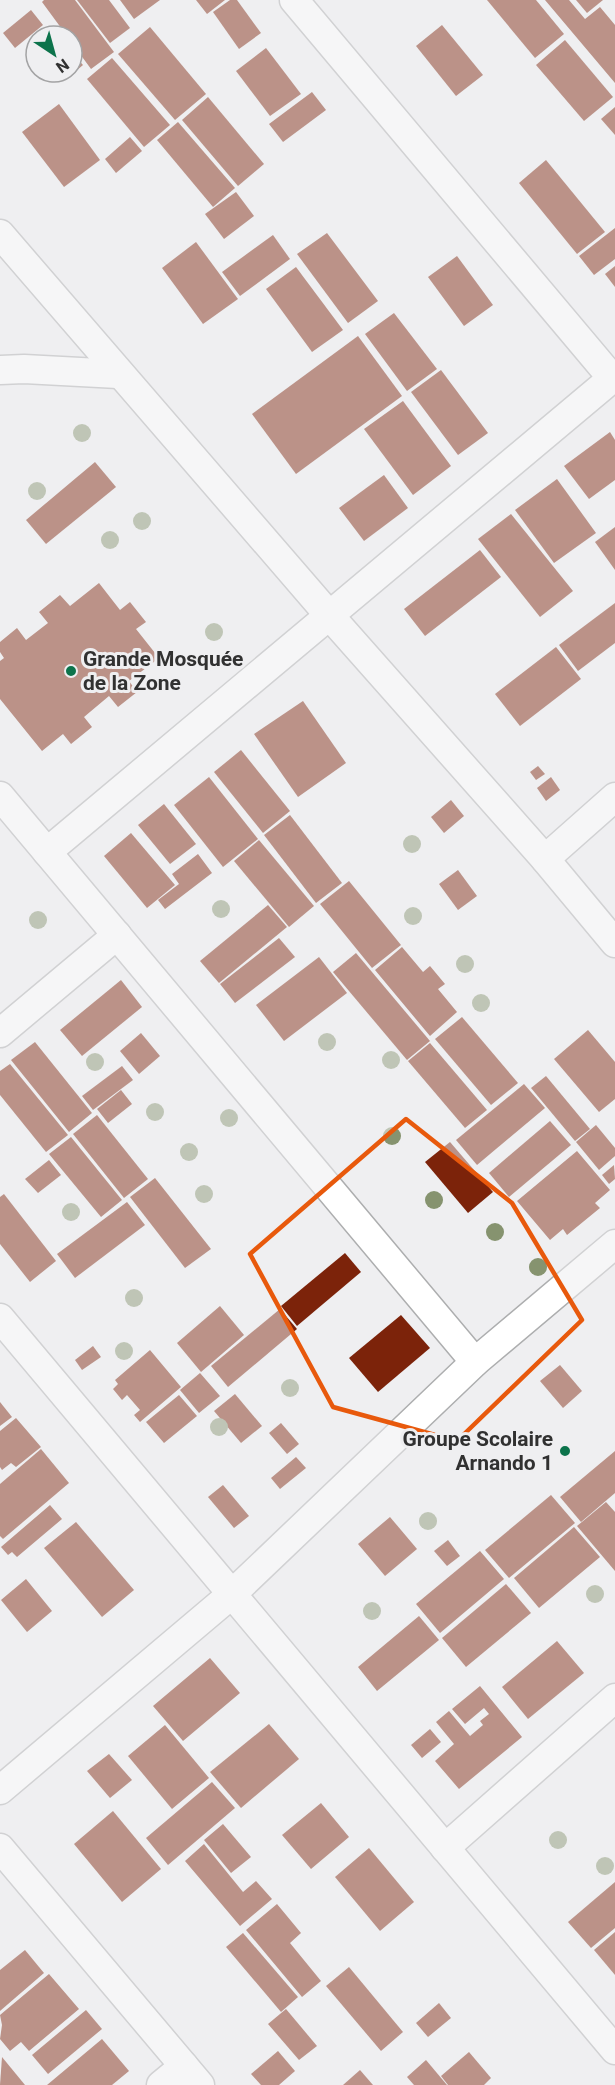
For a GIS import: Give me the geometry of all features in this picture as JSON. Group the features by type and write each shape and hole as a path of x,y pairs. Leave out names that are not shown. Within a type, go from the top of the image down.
{"street":[{"path":"47,852 614,377 294,0"},
{"path":"0,234 118,374 545,859 615,943"},
{"path":"0,370 24,369 118,374"},
{"path":"0,796 476,1362"},
{"path":"545,859 615,797"},
{"path":"0,1033 117,935"},
{"path":"0,1790 232,1594 476,1362 615,1244"},
{"path":"2,1323 615,2050"},
{"path":"445,1848 615,1698"},
{"path":"0,1848 192,2075 161,2085"}],"highlighted area":[{"path":"406,1119 512,1203 582,1320 457,1441 333,1407 250,1254"}],"building":[{"path":"44,0 75,0 114,52 91,69 84,59 84,24 58,24 42,2"},
{"path":"77,0 109,0 130,28 110,43"},
{"path":"120,0 160,0 134,19"},
{"path":"196,0 225,0 207,14"},
{"path":"230,0 237,0 261,33 239,49 213,12"},
{"path":"487,0 536,0 564,34 535,58"},
{"path":"545,0 569,0 585,19 600,7 615,25 615,83"},
{"path":"576,0 603,0 587,13"},
{"path":"31,10 42,24 24,24 24,41 15,48 3,33"},
{"path":"442,25 483,75 456,96 416,46"},
{"path":"150,27 206,94 175,120 118,54"},
{"path":"565,40 613,97 584,121 536,65"},
{"path":"266,48 301,94 270,116 236,71"},
{"path":"112,58 170,125 144,147 87,79"},
{"path":"312,92 326,110 283,142 269,124"},
{"path":"208,97 264,164 238,186 182,120"},
{"path":"59,104 100,160 64,187 22,132"},
{"path":"615,107 615,135 601,119"},
{"path":"178,122 235,188 213,207 157,140"},
{"path":"130,137 142,151 116,173 105,159"},
{"path":"546,160 605,232 577,254 519,183"},
{"path":"236,192 254,216 224,239 205,214"},
{"path":"615,228 615,259 594,275 579,256"},
{"path":"327,233 378,301 348,323 297,254"},
{"path":"273,235 290,259 240,296 222,272"},
{"path":"196,242 238,299 203,324 162,268"},
{"path":"457,256 493,305 464,326 428,277"},
{"path":"615,266 615,287 605,274"},
{"path":"296,267 343,330 312,352 266,289"},
{"path":"394,313 437,369 407,391 365,334"},
{"path":"358,336 402,396 296,474 252,414"},
{"path":"441,370 488,433 458,455 411,392"},
{"path":"403,401 451,466 413,495 364,429"},
{"path":"610,432 615,440 615,480 589,499 564,466"},
{"path":"95,462 116,487 46,544 26,520"},
{"path":"384,475 408,508 364,541 339,508"},
{"path":"557,479 596,533 554,563 515,510"},
{"path":"511,514 573,591 540,617 478,539"},
{"path":"615,527 615,570 595,542"},
{"path":"480,550 501,577 425,636 404,609"},
{"name":"Grande Mosquée de la Zone","path":"99,583 120,610 130,602 146,622 136,629 159,658 129,681 137,692 118,707 109,696 84,717 92,727 71,744 63,734 42,751 0,699 0,661 4,658 0,652 0,642 17,628 26,640 48,623 39,612 60,595 70,606"},
{"path":"615,603 615,643 578,671 559,645"},
{"path":"556,647 581,679 520,726 495,694"},
{"path":"303,701 346,763 298,797 254,734"},
{"path":"241,750 290,811 263,833 214,772"},
{"path":"538,766 545,774 536,780 530,772"},
{"path":"209,777 258,839 223,867 174,805"},
{"path":"551,777 560,790 546,801 537,788"},
{"path":"451,800 464,816 444,833 431,817"},
{"path":"164,804 196,844 170,864 138,825"},
{"path":"290,815 342,883 316,903 264,835"},
{"path":"131,833 175,885 147,908 104,856"},
{"path":"259,840 314,906 289,927 234,861"},
{"path":"198,854 212,873 165,909 158,900 179,884 172,874"},
{"path":"458,870 477,896 458,910 439,884"},
{"path":"349,881 401,945 372,968 320,904"},
{"path":"268,905 287,927 219,983 200,961"},
{"path":"279,938 295,957 235,1003 220,984"},
{"path":"402,947 423,972 430,966 445,984 438,989 457,1012 430,1036 375,970"},
{"path":"356,953 430,1041 407,1060 333,972"},
{"path":"319,957 347,993 284,1041 256,1005"},
{"path":"121,980 142,1007 82,1056 60,1030"},
{"path":"462,1017 518,1083 491,1105 435,1039"},
{"path":"588,1030 615,1062 615,1099 599,1112 554,1059"},
{"path":"141,1033 160,1056 139,1074 120,1051"},
{"path":"35,1042 92,1113 69,1132 11,1060"},
{"path":"430,1043 487,1110 465,1128 408,1061"},
{"path":"10,1064 68,1135 46,1152 0,1095 0,1071"},
{"path":"122,1066 133,1080 93,1110 82,1096"},
{"path":"546,1076 590,1129 575,1141 531,1088"},
{"path":"524,1084 545,1108 477,1165 456,1140"},
{"path":"121,1090 132,1104 108,1123 97,1109"},
{"path":"97,1115 148,1179 124,1198 73,1134"},
{"path":"550,1121 571,1145 509,1197 489,1173"},
{"path":"596,1125 615,1148 615,1156 599,1170 576,1142"},
{"path":"71,1137 122,1200 101,1217 49,1154"},
{"path":"450,1142 493,1192 468,1213 425,1162"},
{"path":"577,1151 610,1190 595,1203 600,1208 567,1235 563,1229 550,1240 517,1201"},
{"path":"49,1160 61,1175 38,1193 25,1179"},
{"path":"614,1165 615,1179 609,1184 602,1175"},
{"path":"155,1178 211,1249 185,1268 130,1197"},
{"path":"4,1194 56,1261 30,1282 0,1244 0,1197"},
{"path":"127,1202 145,1225 75,1278 57,1254"},
{"path":"345,1253 361,1272 297,1326 281,1306"},
{"path":"220,1306 244,1335 201,1372 177,1343"},
{"path":"280,1309 297,1329 228,1387 211,1366"},
{"path":"401,1315 430,1348 378,1392 349,1358"},
{"path":"93,1346 101,1357 82,1370 75,1360"},
{"path":"150,1350 181,1387 140,1422 134,1415 140,1410 127,1395 122,1400 113,1389 118,1384 115,1380"},
{"path":"560,1365 582,1391 563,1408 540,1381"},
{"path":"200,1373 220,1396 199,1413 180,1390"},
{"path":"235,1394 262,1426 241,1443 214,1411"},
{"path":"179,1395 197,1416 164,1443 146,1422"},
{"path":"0,1402 12,1417 0,1426"},
{"path":"16,1418 41,1447 16,1467 11,1463 2,1470 0,1467 0,1431"},
{"path":"281,1423 299,1444 287,1454 269,1433"},
{"path":"41,1449 69,1483 3,1539 0,1536 0,1484"},
{"path":"615,1451 615,1493 581,1522 560,1497"},
{"path":"296,1457 306,1468 280,1489 271,1478"},
{"path":"223,1485 249,1516 234,1528 208,1497"},
{"path":"551,1495 575,1523 509,1578 485,1550"},
{"path":"606,1502 615,1512 615,1571 577,1526"},
{"path":"50,1505 62,1519 17,1557 12,1552 8,1555 1,1547"},
{"path":"390,1517 417,1549 385,1576 358,1544"},
{"path":"76,1522 134,1590 102,1617 44,1548"},
{"path":"574,1527 600,1557 539,1608 514,1578"},
{"path":"448,1540 460,1556 447,1566 434,1551"},
{"path":"480,1551 504,1579 440,1633 416,1604"},
{"path":"26,1579 52,1611 27,1632 1,1600"},
{"path":"506,1584 531,1613 466,1667 442,1638"},
{"path":"419,1616 439,1640 377,1691 358,1667"},
{"path":"557,1641 584,1673 528,1719 502,1687"},
{"path":"210,1658 240,1693 183,1741 153,1706"},
{"path":"480,1686 522,1737 459,1789 435,1761 454,1744 436,1722 449,1711 470,1736 483,1725 480,1721 489,1714 484,1708 465,1724 452,1709"},
{"path":"269,1724 299,1759 241,1808 210,1772"},
{"path":"165,1725 209,1778 172,1809 128,1756"},
{"path":"430,1729 441,1742 422,1758 411,1745"},
{"path":"109,1754 132,1780 110,1798 87,1771"},
{"path":"212,1782 235,1808 168,1865 146,1838"},
{"path":"321,1803 349,1837 311,1869 282,1835"},
{"path":"113,1811 161,1869 122,1902 74,1844"},
{"path":"223,1824 251,1857 231,1873 204,1840"},
{"path":"204,1844 243,1892 256,1881 272,1899 240,1926 185,1861"},
{"path":"369,1848 414,1902 380,1931 335,1877"},
{"path":"615,1882 615,1928 591,1948 568,1922"},
{"path":"277,1904 301,1933 290,1943 321,1981 302,1997 246,1930"},
{"path":"615,1932 615,1975 594,1950"},
{"path":"243,1933 298,1997 281,2012 226,1947"},
{"path":"25,1950 44,1973 0,2011 0,1970"},
{"path":"349,1967 403,2032 381,2051 326,1986"},
{"path":"49,1974 79,2009 29,2051 21,2042 10,2051 0,2039 2,2025 0,2015"},
{"path":"439,2003 451,2018 428,2037 416,2023"},
{"path":"286,2009 317,2046 299,2060 268,2024"},
{"path":"86,2010 102,2029 48,2074 32,2055"},
{"path":"102,2039 129,2071 112,2085 47,2085"},
{"path":"278,2051 295,2071 279,2085 261,2085 251,2074"},
{"path":"469,2052 491,2078 484,2085 448,2085 441,2076"},
{"path":"2,2057 25,2085 0,2085"},
{"path":"426,2060 447,2085 414,2085 407,2077"},
{"path":"360,2070 373,2085 343,2085"}],"place":[{"name":"Grande Mosquée de la Zone","path":"71,671"},
{"name":"Groupe Scolaire Arnando 1","path":"565,1451"}]}
